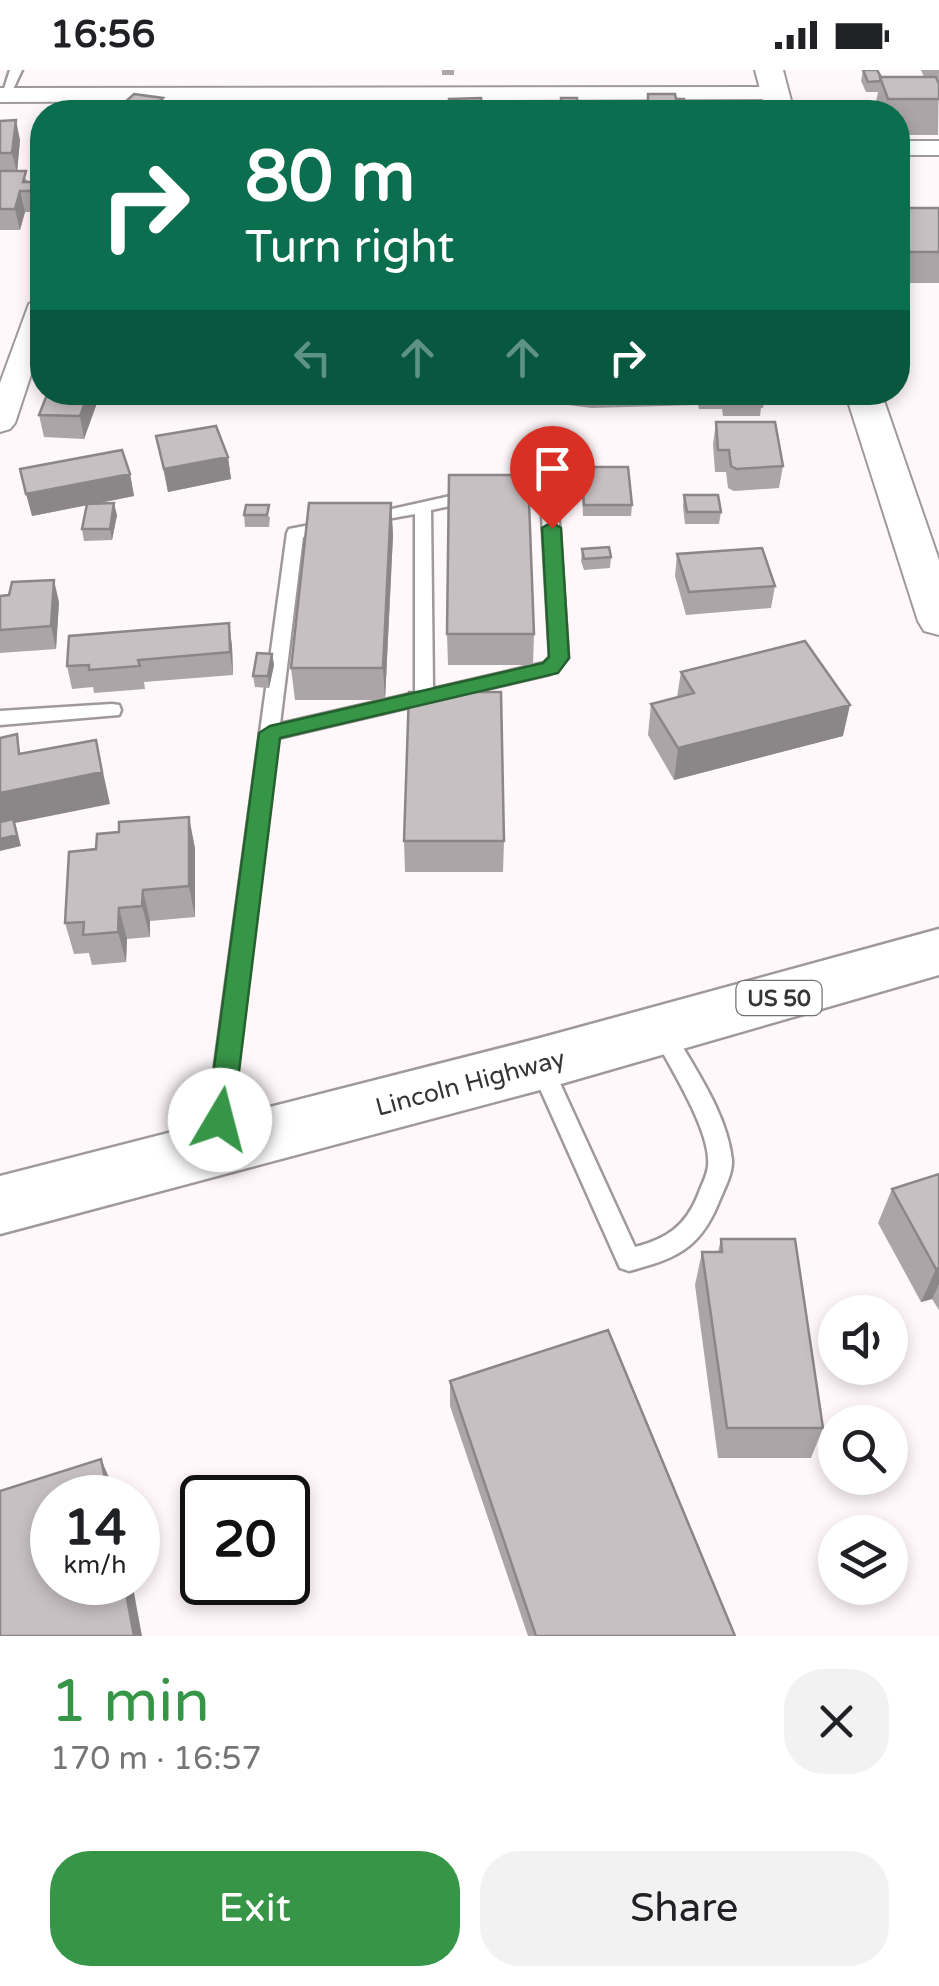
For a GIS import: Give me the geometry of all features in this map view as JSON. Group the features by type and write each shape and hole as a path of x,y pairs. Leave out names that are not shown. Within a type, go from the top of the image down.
{"highway":[{"name":"Lincoln Highway","path":"0,1205 540,1064 939,952"}],"street":[{"path":"275,96 279,70"},
{"path":"189,100 775,92"},
{"path":"2,95 58,100"},
{"path":"910,148 939,148"},
{"path":"0,423 30,341"},
{"path":"867,405 939,621"}],"lane":[{"path":"2,95 16,70"},
{"path":"216,1148 295,532 478,496 549,493 559,658 550,668 270,733"},
{"path":"423,507 424,698"},
{"path":"0,718 112,710"},
{"path":"540,1064 629,1260 658,1253 685,1240 701,1220 721,1163 702,1111 662,1031"}],"building":[{"path":"863,70 877,70 880,81 868,82"},
{"path":"880,77 936,77 939,99 888,99"},
{"path":"134,94 163,98 161,100 127,100"},
{"path":"648,94 675,94 676,99 684,100 648,100"},
{"path":"16,120 12,153 0,153 0,121"},
{"path":"0,171 26,171 23,182 30,182 30,191 20,191 15,209 0,209"},
{"path":"910,208 939,208 939,252 910,252"},
{"path":"43,405 84,405 80,416 39,415"},
{"path":"716,422 775,422 783,466 731,466 729,450 718,450"},
{"path":"216,426 228,457 164,469 156,436"},
{"path":"122,450 130,474 26,494 20,469"},
{"path":"581,467 628,467 632,505 584,505"},
{"path":"449,475 528,475 534,634 447,634"},
{"path":"684,495 718,495 721,512 687,512"},
{"path":"114,503 110,529 82,529 87,504"},
{"path":"309,503 391,503 383,668 291,668"},
{"path":"246,505 269,505 267,515 244,515"},
{"path":"609,547 611,557 584,559 582,549"},
{"path":"762,548 775,586 689,592 677,554"},
{"path":"54,580 51,626 0,630 0,596 9,595 12,582"},
{"path":"229,623 230,652 138,660 140,666 89,670 89,665 67,666 69,636"},
{"path":"805,641 850,705 678,748 651,704 694,693 681,672"},
{"path":"257,653 272,654 268,676 253,676"},
{"path":"409,692 501,692 504,841 404,841"},
{"path":"17,734 19,754 96,740 102,772 0,793 0,738"},
{"path":"189,817 189,886 143,890 142,906 119,908 118,932 83,935 84,922 65,923 69,852 96,849 97,834 119,832 119,822"},
{"path":"13,819 17,835 0,839 0,822"},
{"path":"939,1174 939,1268 936,1269 892,1189"},
{"path":"721,1239 795,1239 820,1405 818,1428 727,1428 702,1252 722,1252"},
{"path":"608,1330 735,1636 536,1636 450,1381"},
{"path":"101,1459 104,1475 50,1475"},
{"path":"30,1481 30,1605 128,1605 134,1636 0,1636 0,1491"}],"route":[{"path":"220,1120 270,733 550,668 559,658 552,528"}]}
